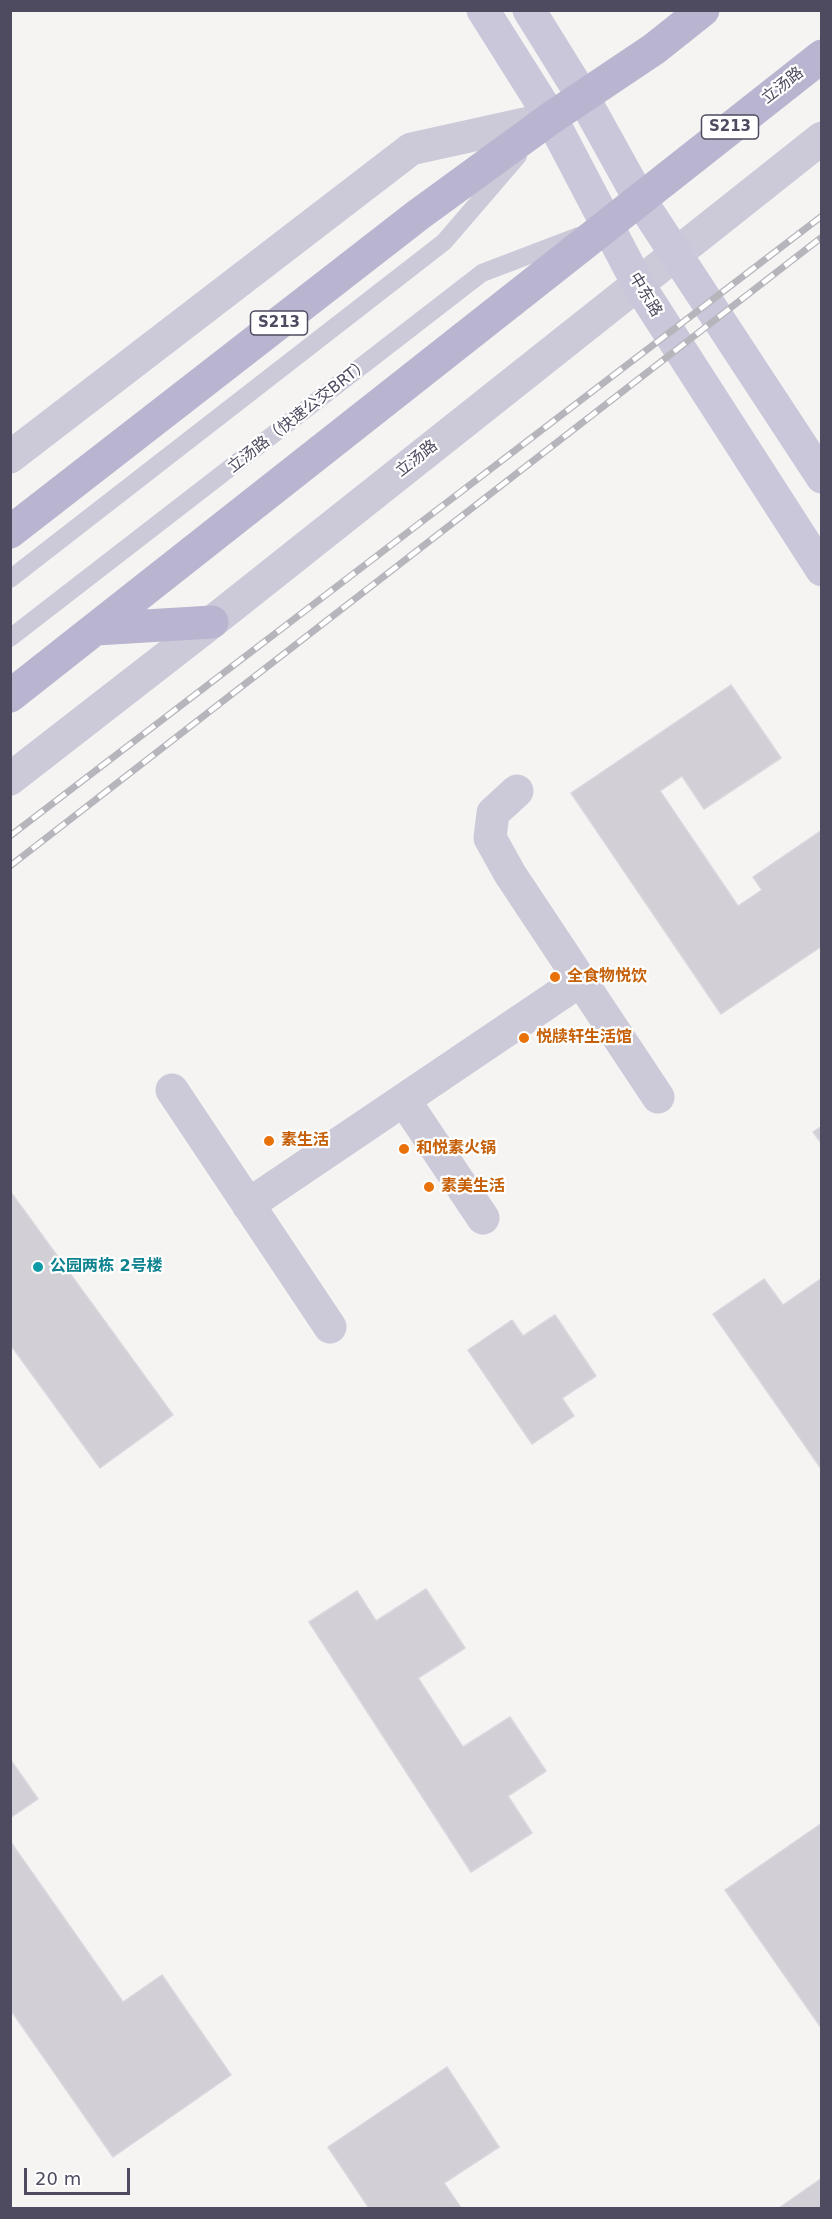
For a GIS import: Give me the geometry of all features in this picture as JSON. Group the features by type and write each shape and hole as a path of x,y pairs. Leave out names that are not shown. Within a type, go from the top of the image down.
{"main road":[{"name":"S213","path":"10,532 418,215 551,118 654,49 703,10"},
{"name":"立汤路","path":"10,696 822,56"},
{"path":"96,629 212,622"}],"street":[{"name":"中东路","path":"483,10 551,118 605,226 638,284 686,362 822,570"},
{"path":"529,10 583,97 639,198 822,477"},
{"name":"S213","path":"10,457 411,149 551,118"},
{"name":"立汤路","path":"10,778 212,622 822,138"},
{"path":"517,791 493,813 490,838 510,874 658,1097"},
{"path":"248,1205 581,980"},
{"path":"172,1090 330,1327"},
{"path":"404,1100 483,1218"}],"lane":[{"path":"10,579 444,242 551,118"},
{"name":"立汤路（快速公交BRT）","path":"10,638 482,273 605,226"}],"building":[{"path":"731,685 781,758 704,809 682,776 660,791 738,906 762,890 753,877 822,830 822,946 721,1014 571,793"},
{"path":"822,1126 822,1144 813,1132"},
{"name":"公园两栋 2号楼","path":"10,1191 173,1415 100,1468 10,1344"},
{"path":"822,1278 822,1470 713,1314 764,1279 783,1305"},
{"path":"555,1315 596,1376 562,1398 574,1416 532,1444 468,1350 512,1320 523,1336"},
{"path":"426,1589 465,1648 418,1678 463,1747 510,1717 546,1771 508,1796 532,1833 471,1872 309,1622 357,1591 376,1621"},
{"path":"10,1759 38,1799 10,1818"},
{"path":"822,1823 822,2029 725,1890"},
{"path":"10,1841 123,2002 162,1975 231,2075 113,2157 10,2009"},
{"path":"447,2067 499,2147 444,2183 461,2208 369,2208 328,2147"},
{"path":"822,2178 822,2208 779,2208"}],"railway":[{"path":"10,836 822,216"},
{"path":"10,866 822,237"}],"place":[{"name":"全食物悦饮","path":"555,977"},
{"name":"悦牍轩生活馆","path":"524,1038"},
{"name":"素生活","path":"269,1141"},
{"name":"和悦素火锅","path":"404,1149"},
{"name":"素美生活","path":"429,1187"},
{"name":"公园两栋 2号楼","path":"38,1267"}]}
